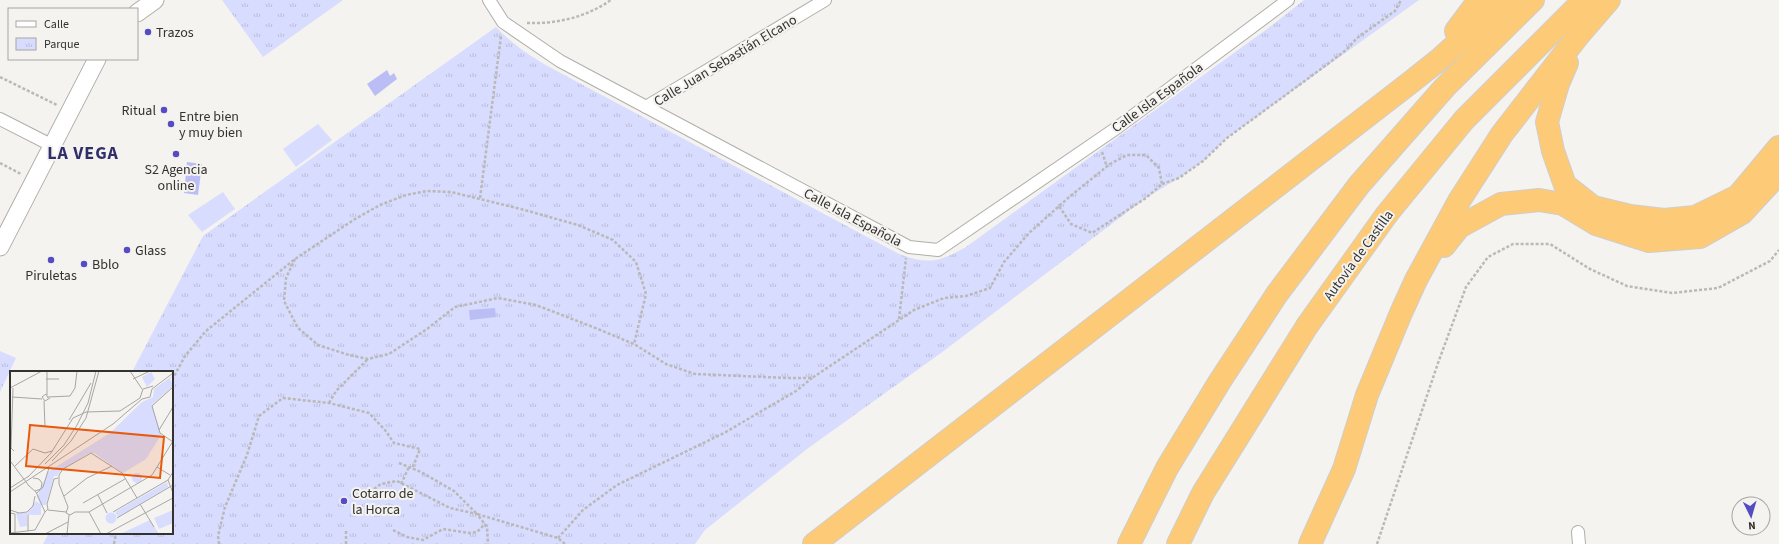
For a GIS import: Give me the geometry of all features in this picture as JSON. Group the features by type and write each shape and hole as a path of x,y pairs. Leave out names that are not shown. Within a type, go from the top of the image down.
{"highway":[{"path":"1379,107 1450,38 1478,0"},
{"path":"814,544 1440,59 1505,0"},
{"path":"1129,544 1167,468 1220,381 1281,288 1359,185 1445,87 1533,0"},
{"name":"Autovía de Castilla","path":"1178,544 1203,493 1307,326 1387,214 1464,120 1584,0"},
{"path":"1321,544 1367,395 1416,280 1459,201 1502,134 1578,36 1609,0"},
{"path":"1578,36 1558,84 1547,122 1553,151 1565,185 1593,207 1630,216 1664,220 1695,217 1738,196 1779,147"},
{"path":"1416,280 1459,227 1501,204 1539,200 1563,204 1596,224 1649,241 1700,237 1742,213 1779,173"},
{"path":"1310,544 1344,470"}],"street":[{"path":"138,12 155,0"},
{"name":"Calle Isla Española","path":"489,0 503,22 560,61 909,247 938,250 1118,127 1288,0"},
{"name":"Calle Juan Sebastián Elcano","path":"646,107 825,0"},
{"path":"0,247 96,60"},
{"path":"0,119 53,146"}],"path":[{"path":"480,198 503,22 532,23 570,20 603,6 611,0"},
{"path":"1059,206 1071,224 1092,232 1146,198 1162,184 1179,178 1203,161 1227,138 1322,69 1346,50 1358,38 1395,11 1401,0"},
{"path":"0,77 70,112"},
{"path":"558,538 583,510 617,485 724,432 796,391 812,378 914,310 944,298 966,296 990,288 1004,262 1029,233 1059,206 1107,167 1126,155 1146,155 1159,168 1162,184"},
{"path":"0,163 34,181"},
{"path":"173,378 185,356 206,331 295,259 355,219 380,205 406,195 427,191 451,192 480,198 578,225 613,240 636,262 646,294 634,344"},
{"path":"1377,544 1438,363 1466,287 1488,257 1514,244 1550,244 1590,269 1627,286 1672,293 1718,288 1770,261 1779,250"},
{"path":"899,319 903,296 904,268 909,247"},
{"path":"295,259 286,278 284,301 298,328 318,345 349,355 368,359 389,354 427,329 455,306 498,298 536,305 634,344 666,364 695,374 812,378"},
{"path":"329,403 336,391 368,359"},
{"path":"219,544 218,536 225,507 247,454 259,416 283,398 329,403 368,413 385,430 394,443 420,449 412,469"},
{"path":"399,463 454,491 488,527 488,544"},
{"path":"402,484 409,467"},
{"path":"374,489 380,484 397,481 450,508 477,514 558,538 566,544"},
{"path":"393,530 407,537 423,540 443,529 470,533 477,532 485,524"},
{"path":"346,531 346,544"},
{"path":"114,544 116,534"}],"green space":[{"path":"222,0 343,0 263,57"},
{"path":"1304,0 1419,0 1227,138 1203,161 1146,198 941,353 807,449 705,530 695,544 43,544 48,534 173,534 173,371 133,371 203,236 496,27 523,50 553,69 899,254 926,261 941,259 966,247 1267,29"},
{"path":"318,124 332,140 296,167 283,149"},
{"path":"223,192 235,209 202,232 188,215"},
{"path":"0,351 16,358 0,392"}],"shaded area":[{"path":"387,70 390,76 394,73 397,79 375,96 367,84"},
{"path":"187,162 202,164 198,195 184,193"},
{"path":"495,308 496,317 470,320 469,310"}],"place":[{"name":"Trazos","path":"148,32"},
{"name":"Ritual","path":"164,110"},
{"name":"Entre bien y muy bien","path":"171,124"},
{"name":"S2 Agencia online","path":"176,154"},
{"name":"Glass","path":"127,250"},
{"name":"Piruletas","path":"51,260"},
{"name":"Bblo","path":"84,264"},
{"name":"Cotarro de la Horca","path":"344,501"}],"district":[{"name":"LA VEGA","path":"83,153"}]}
